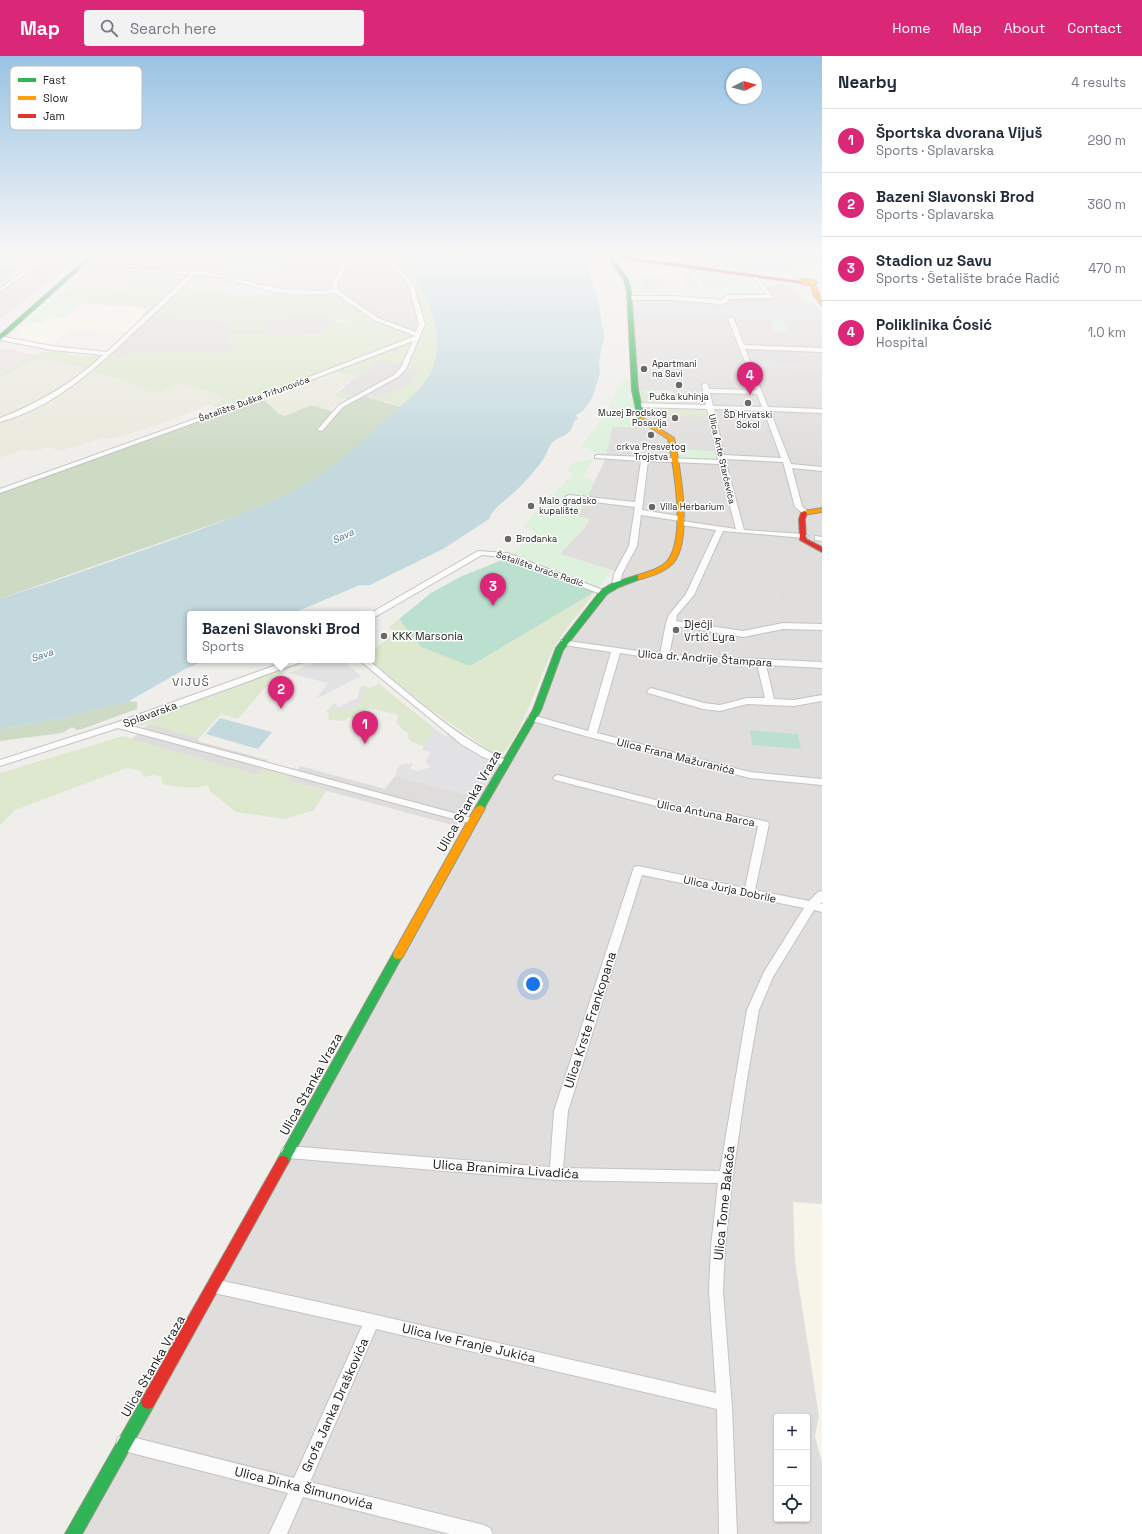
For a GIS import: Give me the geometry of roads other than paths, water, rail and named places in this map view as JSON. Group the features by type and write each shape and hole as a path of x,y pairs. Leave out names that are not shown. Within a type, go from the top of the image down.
{"street":[{"path":"0,329 8,322"},
{"path":"0,338 17,322"},
{"path":"0,420 44,401 71,386 142,322"},
{"path":"383,322 417,336"},
{"path":"320,430 322,426 345,403 396,376 404,368 417,336 421,322"},
{"path":"631,322 632,355 637,405 822,411"},
{"path":"732,322 760,392 786,463 800,507 805,513"},
{"name":"Šetalište Duška Trifunovića","path":"0,491 266,395 417,336"},
{"path":"0,338 52,348 108,354"},
{"path":"742,347 822,350"},
{"name":"Ulica Ante Starčevića","path":"741,532 721,460 706,388 760,392"},
{"name":"Ulica Stanka Vraza","path":"73,1534 214,1286 472,821 532,718 559,650 604,592 616,584 649,574 671,561 677,552 681,521 676,460 671,438 662,431 641,420 637,405"},
{"path":"597,457 786,463 822,469"},
{"path":"616,584 618,574 633,546 645,459"},
{"path":"569,497 639,509 681,521 720,529 815,541"},
{"path":"805,513 822,510"},
{"path":"805,513 802,519 815,541"},
{"path":"664,657 670,623 673,615 690,595 720,529"},
{"name":"Šetalište braće Radić","path":"375,613 480,553 504,555 604,592"},
{"path":"670,623 743,634 783,626 822,627"},
{"name":"Ulica dr. Andrije Štampara","path":"564,642 664,657 822,665"},
{"path":"592,735 616,651"},
{"path":"760,662 770,701"},
{"name":"Splavarska","path":"0,763 118,725 290,663"},
{"path":"367,663 464,742 484,754 505,763"},
{"path":"651,691 703,706 720,708 746,701 794,703 822,698"},
{"name":"Ulica Frana Mažuranića","path":"532,718 592,735 750,775 822,782"},
{"path":"118,725 472,821"},
{"name":"Ulica Antuna Barca","path":"558,778 687,811 732,817 764,824 749,893"},
{"name":"Ulica Jurja Dobrile","path":"638,870 816,907"},
{"name":"Ulica Krste Frankopana","path":"556,1174 561,1111 638,870"},
{"name":"Ulica Tome Bakača","path":"728,1534 724,1403 717,1319 716,1281 724,1177 754,1001 763,982 816,907 822,895"},
{"name":"Ulica Branimira Livadića","path":"288,1152 556,1174 724,1177"},
{"name":"Ulica Ive Franje Jukića","path":"214,1286 372,1321 724,1403"},
{"name":"Grofa Janka Draškovića","path":"278,1534 372,1321"},
{"name":"Ulica Dinka Šimunovića","path":"124,1443 484,1534"}],"water":[{"name":"Sava","path":"435,322 602,322 604,337 599,361 600,373 592,398 583,411 576,415 578,419 574,421 573,426 568,433 551,444 545,456 533,472 520,487 496,508 489,519 443,549 370,585 360,585 298,611 187,611 187,663 199,663 187,668 129,701 62,718 0,729 0,599 93,568 254,509 304,485 320,475 362,442 409,399 425,382 435,359 437,342"},
{"path":"220,718 272,732 258,749 206,734"}],"place":[{"name":"Apartmani na Savi","path":"644,369"},
{"name":"Pučka kuhinja","path":"679,385"},
{"name":"Poliklinika Ćosić","path":"750,395"},
{"name":"ŠD Hrvatski Sokol","path":"748,403"},
{"name":"Muzej Brodskog Posavlja","path":"675,418"},
{"name":"crkva Presvetog Trojstva","path":"651,435"},
{"name":"Malo gradsko kupalište","path":"531,506"},
{"name":"Villa Herbarium","path":"652,507"},
{"name":"Brođanka","path":"508,539"},
{"name":"Stadion uz Savu","path":"493,606"},
{"name":"Dječji Vrtić Lyra","path":"676,630"},
{"name":"KKK Marsonia","path":"384,636"},
{"name":"Bazeni Slavonski Brod","path":"281,709"},
{"name":"Športska dvorana Vijuš","path":"365,744"}],"district":[{"name":"VIJUŠ","path":"191,682"}]}
